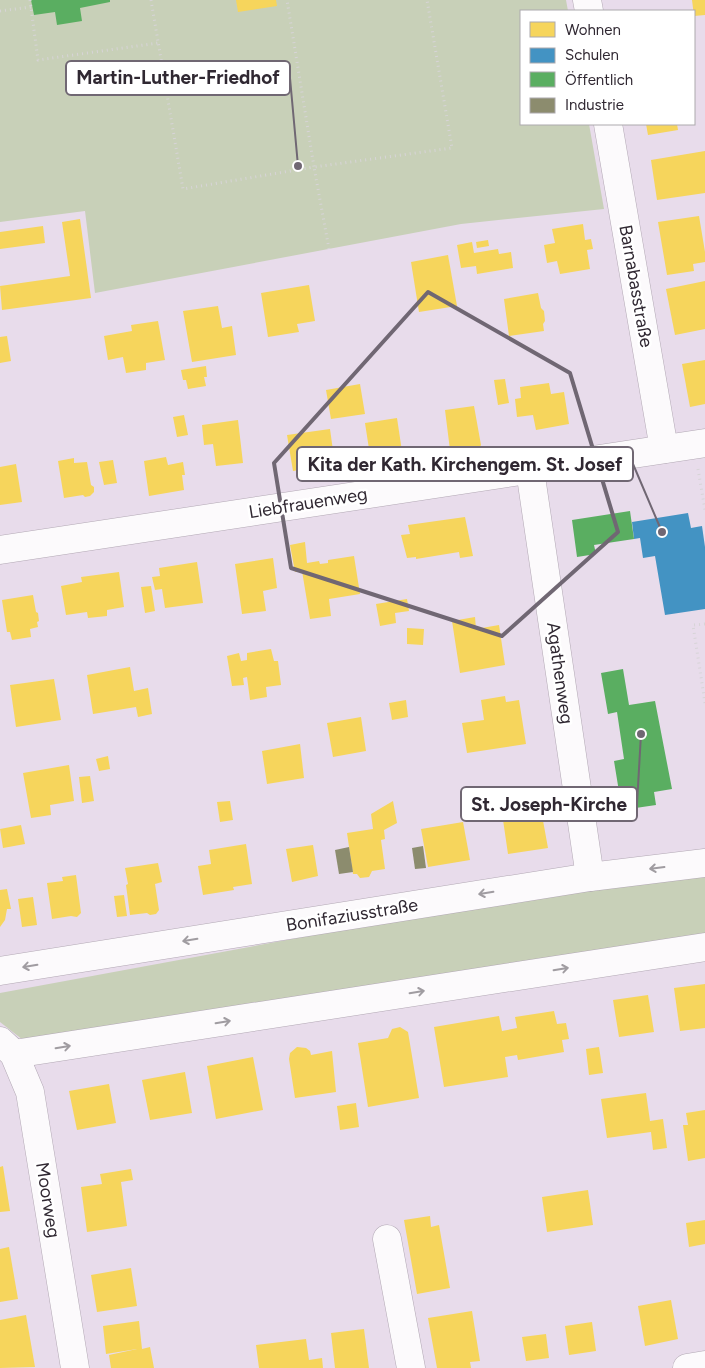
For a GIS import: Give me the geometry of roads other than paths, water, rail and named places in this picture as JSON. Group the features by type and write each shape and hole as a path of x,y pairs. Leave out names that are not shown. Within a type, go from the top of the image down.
{"street":[{"name":"Barnabasstraße","path":"608,125 664,449"},
{"name":"Liebfrauenweg","path":"0,550 700,443"},
{"name":"Agathenweg","path":"530,470 590,877"},
{"name":"Bonifaziusstraße","path":"0,971 590,877 705,862"},
{"path":"7,1048 705,947"},
{"name":"Moorweg","path":"7,1048 30,1092 75,1368"},
{"path":"387,1239 411,1368"},
{"path":"687,1368 705,1365"}],"place":[{"name":"Martin-Luther-Friedhof","path":"298,166"},
{"name":"Kita der Kath. Kirchengem. St. Josef","path":"662,532"},
{"name":"St. Joseph-Kirche","path":"641,734"}]}
